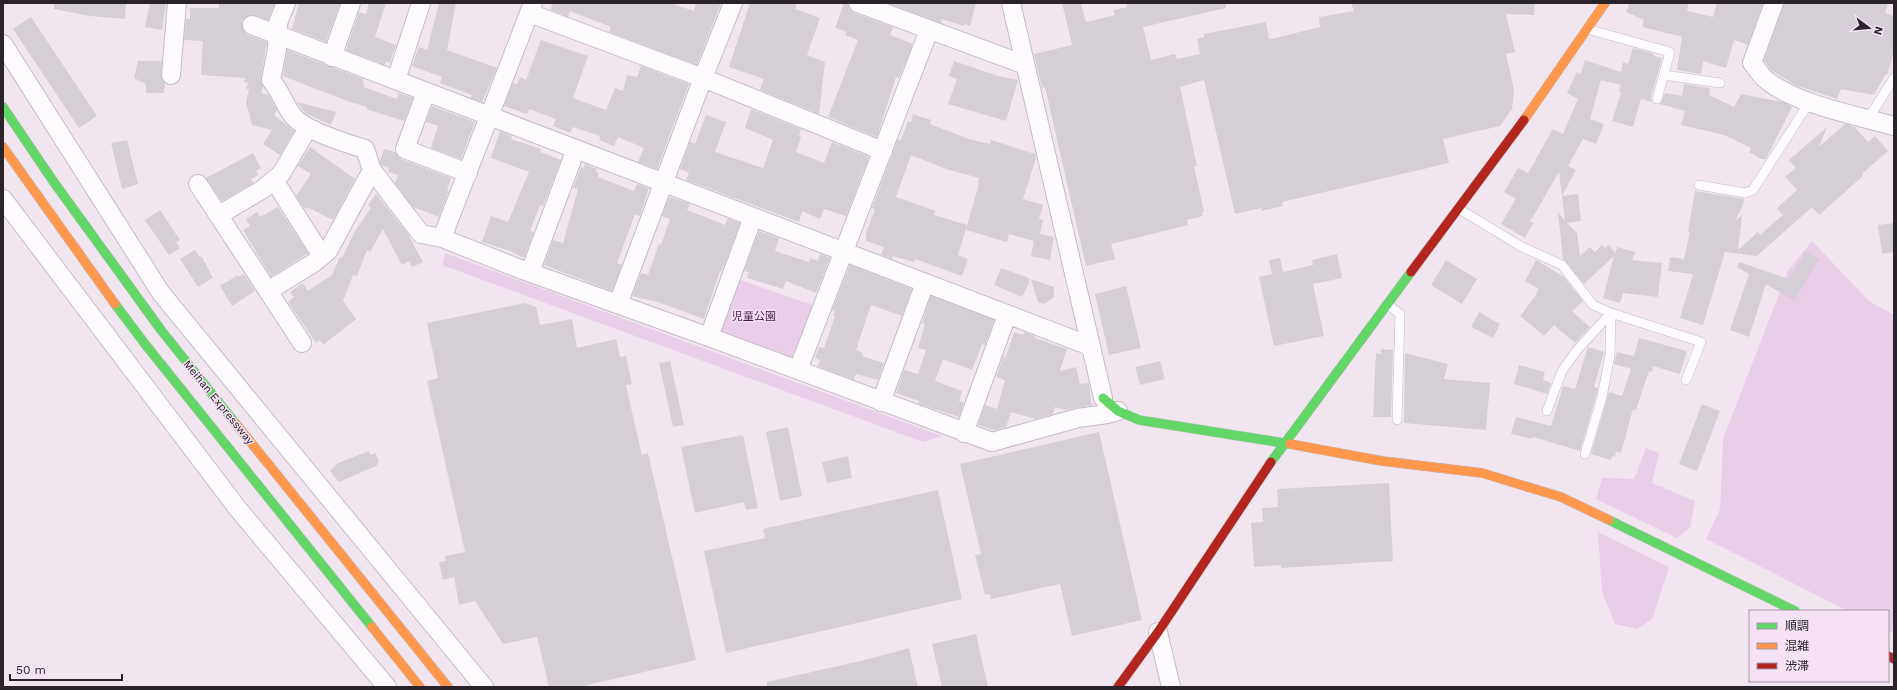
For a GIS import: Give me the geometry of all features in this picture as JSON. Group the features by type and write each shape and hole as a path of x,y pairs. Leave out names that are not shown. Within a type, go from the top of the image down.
{"main road":[{"path":"1118,687 1158,632 1284,443 1524,120 1605,3"},
{"name":"Meihan Expressway","path":"3,107 100,248 162,330 448,687"},
{"path":"19,114 60,177 100,248"},
{"name":"Meihan Expressway","path":"3,148 85,264 145,344 420,687"},
{"path":"1103,398 1118,411 1139,420 1284,443 1382,461 1482,473 1561,497 1793,610"}],"street":[{"path":"171,75 177,3"},
{"path":"286,3 278,23 276,36 277,49 271,80 280,91 293,117 308,128 365,149 372,170 421,234 442,238 964,433 992,442 1078,418 1118,411"},
{"path":"332,57 351,3"},
{"path":"396,80 422,3"},
{"path":"618,304 664,184 702,78 733,3"},
{"path":"858,3 1025,65"},
{"path":"1011,3 1103,398"},
{"path":"1774,3 1752,63 1764,78 1780,88 1814,104 1894,126"},
{"path":"442,238 531,8 883,151"},
{"path":"252,26 1090,346"},
{"path":"798,370 929,30"},
{"path":"3,44 161,293 484,687"},
{"path":"426,92 404,149 468,173"},
{"path":"219,215 263,189 281,174 308,128"},
{"path":"530,272 576,149"},
{"path":"268,291 315,262 328,251 372,170"},
{"path":"274,180 322,256"},
{"path":"198,184 302,342"},
{"path":"3,199 238,509 386,687"},
{"path":"709,337 753,217"},
{"path":"881,402 925,283"},
{"path":"964,433 1007,315"},
{"path":"1158,632 1171,687"}],"lane":[{"path":"1587,29 1670,52 1657,100"},
{"path":"1664,75 1720,83"},
{"path":"1868,119 1894,78"},
{"path":"1700,185 1745,193 1753,190 1804,108 1814,104"},
{"path":"1459,209 1522,247 1562,265 1593,305 1611,313 1701,342 1686,380"},
{"path":"1388,305 1400,314 1398,420"},
{"path":"1547,411 1562,371 1577,350 1611,313"},
{"path":"1585,454 1602,397 1610,355 1611,313"}],"green space":[{"path":"1812,241 1869,301 1894,315 1894,630 1891,633 1889,632 1889,610 1846,610 1706,539 1720,509 1723,439 1788,271"},
{"path":"445,253 942,436 923,442 442,265"},
{"name":"児童公園","path":"735,278 815,306 795,358 788,360 721,336 717,330"},
{"path":"1646,448 1659,453 1652,483 1695,501 1690,528 1677,538 1596,499 1602,478 1634,479"},
{"path":"1598,532 1669,567 1652,619 1637,629 1615,624 1602,592"}],"building":[{"path":"54,3 126,3 125,19 90,16 54,9"},
{"path":"150,3 166,3 162,30 145,27"},
{"path":"219,3 275,3 268,20 250,15 242,21 242,26 248,35 267,42 261,78 263,87 261,93 269,95 277,110 274,115 294,131 280,155 263,144 272,130 252,125 246,103 249,89 246,89 248,83 244,82 245,78 201,75 203,41 184,40 186,19 190,19 190,8 219,8"},
{"path":"299,3 340,3 326,42 292,29"},
{"path":"369,3 386,3 375,37 396,45 390,63 386,61 385,65 346,50 359,12 366,14"},
{"path":"439,3 456,3 447,50 497,68 482,102 471,98 472,95 440,83 442,77 412,66 419,47 427,50"},
{"path":"552,3 670,3 694,11 696,3 721,3 697,65 609,32 611,27 570,11 568,17 551,10"},
{"path":"750,3 790,3 797,5 795,9 820,18 807,55 825,62 819,114 760,90 764,79 729,67"},
{"path":"844,3 848,3 850,9 854,13 893,27 890,35 913,44 899,78 896,77 877,137 828,117 858,40 845,35 847,32 835,28"},
{"path":"888,3 976,3 970,26 964,24 964,26 942,19 941,23"},
{"path":"1062,3 1081,3 1086,22 1115,15 1113,10 1127,7 1126,3 1226,3 1226,8 1143,27 1151,60 1175,54 1177,59 1200,54 1197,39 1204,37 1204,34 1266,22 1269,39 1271,39 1320,27 1319,17 1354,11 1351,3 1535,3 1534,15 1506,14 1515,52 1506,54 1514,90 1512,109 1500,126 1443,139 1449,163 1282,202 1283,206 1262,211 1261,208 1235,214 1204,80 1180,87 1197,166 1194,166 1204,212 1202,213 1203,216 1187,220 1188,225 1111,244 1115,259 1086,266 1045,87 1042,88 1034,54 1072,45"},
{"path":"1630,3 1689,3 1687,11 1713,17 1717,3 1763,3 1748,45 1734,40 1726,68 1703,61 1701,74 1677,70 1682,37 1642,27 1644,20 1626,12"},
{"path":"1784,3 1888,3 1885,13 1894,16 1894,51 1887,75 1885,75 1874,95 1841,89 1837,99 1795,85 1771,70 1764,61"},
{"path":"31,17 97,116 79,128 13,29"},
{"path":"541,40 588,56 573,98 606,110 615,88 623,91 627,75 637,77 641,66 689,84 657,169 638,162 644,148 618,137 614,146 599,140 600,136 573,127 570,133 553,126 556,119 529,109 527,114 504,106 513,83 517,84 520,77 526,80"},
{"path":"1633,48 1662,58 1651,97 1652,102 1641,99 1633,127 1612,121 1621,93 1619,92 1621,85 1601,80 1590,119 1604,124 1596,144 1583,139 1568,166 1576,170 1562,196 1559,172 1530,222 1534,222 1525,238 1501,224 1516,199 1504,192 1518,168 1528,173 1553,129 1563,134 1578,99 1567,93 1577,72 1581,74 1585,60 1621,72 1623,62 1628,64"},
{"path":"287,50 363,79 364,87 397,99 398,93 413,98 404,121 366,109 367,107 347,101 283,76"},
{"path":"138,61 162,61 161,75 165,83 164,93 146,93 146,84 134,78"},
{"path":"954,61 998,76 1018,80 1006,121 948,104 957,79 949,76"},
{"path":"1684,84 1710,88 1709,95 1734,107 1741,94 1783,102 1792,107 1766,159 1761,159 1749,152 1751,148 1724,135 1681,125 1685,111 1660,104 1665,93 1682,96"},
{"path":"297,102 336,112 331,125 305,113"},
{"path":"432,106 475,122 461,159 431,148 438,126 426,122"},
{"path":"751,109 801,129 799,136 801,137 796,152 824,163 832,142 869,157 846,216 824,209 820,219 802,211 799,222 686,180 689,173 680,169 690,142 695,144 706,115 726,122 715,152 763,168 773,140 745,128"},
{"path":"913,114 931,120 930,124 969,139 990,144 991,140 1035,154 1036,158 1023,199 1043,205 1039,219 1043,220 1040,234 1054,237 1050,260 1031,256 1034,241 1009,234 1007,242 966,230 979,183 979,178 946,169 911,155 896,197 936,211 934,215 967,225 958,255 968,259 962,276 915,259 914,262 893,256 892,259 881,255 884,247 866,241 866,233 875,209 872,208 898,139 901,140 908,121 911,122"},
{"path":"1845,124 1855,127 1868,142 1875,136 1888,151 1862,174 1863,176 1819,215 1812,207 1757,256 1725,252 1703,325 1680,318 1693,274 1668,271 1670,257 1684,259 1690,232 1688,231 1695,191 1744,199 1743,205 1735,221 1742,215 1738,250 1758,232 1760,235 1783,215 1777,208 1797,190 1785,177 1796,168 1789,160 1827,127 1819,147"},
{"path":"500,131 512,136 511,139 541,149 540,152 561,160 543,206 540,205 530,231 534,232 524,258 510,251 482,242 491,216 508,222 529,172 491,158"},
{"path":"127,140 138,184 122,189 111,143"},
{"path":"310,147 355,179 333,220 307,207 306,209 296,196 311,174 298,166"},
{"path":"384,149 395,152 401,159 451,178 447,190 449,191 439,217 413,207 395,183 398,175 388,172 389,168 381,165 380,161"},
{"path":"253,153 261,168 256,171 258,175 251,179 253,183 222,201 206,178"},
{"path":"585,164 597,169 596,172 599,173 598,177 634,191 637,184 649,188 640,216 635,214 617,263 622,265 612,291 544,265 553,240 563,243 578,189 573,188 581,167 584,168"},
{"path":"376,194 408,234 423,262 412,267 409,261 402,265 383,229 370,252 367,250 357,276 353,275 343,301 356,319 323,345 320,340 316,343 288,302 294,297 290,292 303,283 308,291 332,275 340,257 342,258 355,231 371,208 368,205"},
{"path":"1578,194 1581,221 1567,223 1577,233 1580,256 1590,247 1595,252 1602,245 1605,248 1609,245 1615,253 1617,247 1635,252 1632,260 1662,263 1658,297 1623,293 1620,303 1603,298 1614,256 1584,284 1563,259 1558,212 1565,221 1562,196"},
{"path":"671,197 690,204 687,210 725,225 728,218 740,223 724,266 720,271 704,319 658,302 632,296 641,273 648,275 659,244 661,245 670,219 662,216 669,198"},
{"path":"278,207 308,253 271,277 243,230 250,226 246,219 257,212 260,217"},
{"path":"160,210 180,240 176,242 180,248 169,255 145,220"},
{"path":"1894,223 1894,252 1882,254 1878,225"},
{"path":"759,231 779,238 775,251 809,262 810,258 818,261 820,254 830,258 816,293 786,281 783,289 747,278 749,272 744,271"},
{"path":"195,250 199,256 202,257 213,278 198,287 180,259"},
{"path":"1805,252 1819,259 1794,301 1766,284 1749,337 1730,330 1749,274 1737,267 1739,262 1789,279"},
{"path":"1337,254 1342,278 1313,284 1324,336 1274,346 1259,277 1272,274 1269,260 1280,258 1283,272 1313,265 1312,260"},
{"path":"1446,260 1477,279 1462,304 1431,285"},
{"path":"1536,260 1564,277 1583,301 1572,311 1590,327 1575,343 1554,325 1544,336 1520,316 1537,294 1536,293 1539,289 1525,281"},
{"path":"850,265 912,289 902,316 871,305 856,350 863,353 862,356 884,363 878,380 856,374 854,380 818,366 820,360 815,358 819,347 824,348 835,316 833,316 835,311 832,310"},
{"path":"1001,268 1029,278 1029,283 1022,297 994,285"},
{"path":"244,274 255,291 232,306 220,286 238,275 239,277"},
{"path":"1031,279 1054,287 1054,297 1044,304 1038,302"},
{"path":"1126,286 1141,348 1109,355 1095,294"},
{"path":"931,296 994,320 985,345 982,344 972,370 943,359 935,381 962,391 959,401 964,403 959,417 919,404 919,401 896,393 904,370 918,374 926,350 918,348 925,324 922,323"},
{"path":"525,303 536,307 540,325 572,319 577,348 616,339 620,357 626,356 632,384 626,385 640,447 642,455 648,453 696,660 579,687 549,687 537,637 503,644 475,601 459,605 454,577 443,580 439,562 446,561 445,556 465,552 427,381 438,378 427,323"},
{"path":"1479,312 1500,324 1493,338 1471,327"},
{"path":"1014,332 1023,335 1024,332 1035,336 1035,338 1067,349 1060,371 1076,367 1080,384 1089,383 1091,402 1093,405 1066,410 1055,407 1053,414 1036,419 1011,412 1006,427 994,430 978,425 985,405 997,409 1005,380 996,377 1004,354 1005,360"},
{"path":"1639,338 1687,351 1680,374 1653,366 1652,372 1649,371 1636,410 1633,409 1621,453 1616,452 1615,457 1612,456 1611,460 1591,454 1609,392 1622,396 1631,369 1614,364 1617,352 1634,356"},
{"path":"1588,347 1604,352 1594,387 1598,388 1580,451 1533,437 1532,439 1511,434 1516,417 1551,426 1563,386 1575,389"},
{"path":"1381,349 1393,350 1391,417 1373,417 1376,353 1381,354"},
{"path":"1405,353 1448,364 1444,379 1490,383 1486,430 1404,423"},
{"path":"670,361 684,425 673,427 659,363"},
{"path":"1160,361 1165,379 1140,385 1135,367"},
{"path":"1519,365 1545,372 1543,380 1551,383 1547,394 1514,384"},
{"path":"1702,404 1720,411 1697,471 1679,464"},
{"path":"788,427 802,496 780,501 766,432"},
{"path":"1099,432 1142,620 1072,636 1060,584 991,599 990,594 985,595 975,555 981,554 960,464"},
{"path":"743,435 758,508 746,510 744,502 695,513 681,447"},
{"path":"369,451 371,455 375,453 379,462 376,466 339,482 330,471 338,463"},
{"path":"848,456 852,478 827,483 822,462"},
{"path":"1389,483 1393,561 1281,568 1281,565 1254,567 1251,523 1263,522 1262,508 1278,507 1277,489"},
{"path":"938,490 962,599 726,653 704,551 765,538 763,529"},
{"path":"976,634 988,687 942,687 932,644"},
{"path":"909,648 918,687 767,687 767,682 865,660"}],"traffic: fast":[{"path":"3,107 53,181 161,330 236,424"},
{"path":"1271,462 1411,272"},
{"path":"115,304 145,344 372,627"},
{"path":"1103,398 1118,411 1139,420 1290,444"},
{"path":"1609,520 1793,610"}],"traffic: slow":[{"path":"1524,120 1605,3"},
{"path":"3,147 115,304"},
{"path":"236,424 448,687"},
{"path":"1290,444 1382,461 1482,473 1561,497 1609,520"},
{"path":"372,627 420,687"}],"traffic: jam":[{"path":"1411,272 1524,120"},
{"path":"1118,687 1158,632 1271,462"},
{"path":"1889,656 1894,659"}]}
